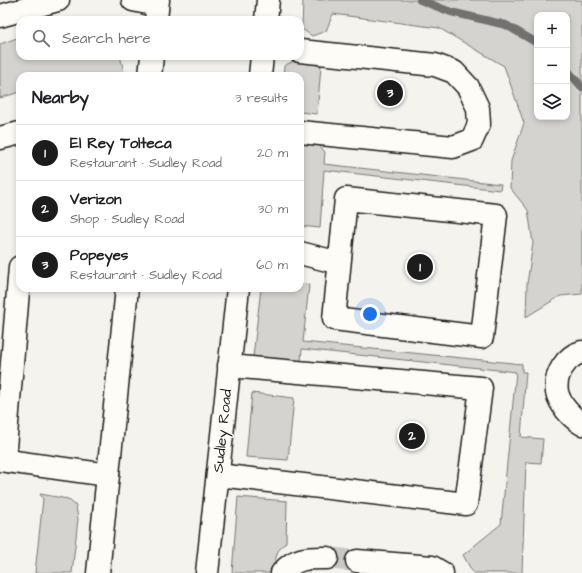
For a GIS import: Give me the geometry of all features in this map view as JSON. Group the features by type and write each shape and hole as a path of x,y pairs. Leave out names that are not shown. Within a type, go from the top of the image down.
{"main road":[{"path":"12,9 58,0"},
{"path":"133,0 157,8"},
{"path":"266,16 268,0"},
{"path":"304,51 435,65 454,72 468,87 478,108 479,124 472,140 453,147 304,132"},
{"path":"150,72 152,60"},
{"path":"260,72 262,60"},
{"path":"0,138 16,134"},
{"path":"346,199 496,215 482,337 334,320 340,263 346,199"},
{"path":"304,254 340,263"},
{"path":"18,292 2,460 108,475"},
{"path":"98,573 127,292"},
{"name":"Sudley Road","path":"208,573 238,292"},
{"path":"582,352 566,362 560,371 557,382 557,392 562,402 570,415 582,424"},
{"path":"218,475 466,504 481,388 229,366"},
{"path":"282,573 287,567 301,558 327,558"},
{"path":"357,561 432,567 442,573"}],"shaded area":[{"path":"303,0 582,0 582,294 560,296 526,317 527,284 533,243 528,210 510,188 511,161 524,123 504,66 439,28 333,14 326,31 312,36 304,30"},
{"path":"16,38 16,60 121,60 124,72 16,72 16,93 0,98 0,44"},
{"path":"295,60 300,60 321,66 317,114 304,112 304,72 283,72 284,66"},
{"path":"304,139 318,144 325,152 324,164 501,184 500,190 324,170 320,228 304,226"},
{"path":"304,284 309,285 303,342 522,364 522,372 526,372 521,437 543,439 541,463 526,462 522,573 473,573 463,555 501,524 516,372 302,349 301,361 253,357 261,292 304,292"},
{"path":"252,393 294,398 288,460 246,457"},
{"path":"40,494 68,499 76,506 78,519 72,573 35,573 43,499"},
{"path":"238,497 287,501 286,542 278,551 271,573 232,573"}],"waterway":[{"path":"420,0 451,12 506,25 534,41"},
{"path":"570,73 582,87"}],"tunnel":[{"path":"327,558 357,561"}],"place":[{"name":"Popeyes","path":"390,93"},
{"name":"El Rey Tolteca","path":"420,267"},
{"name":"Verizon","path":"412,436"}]}
